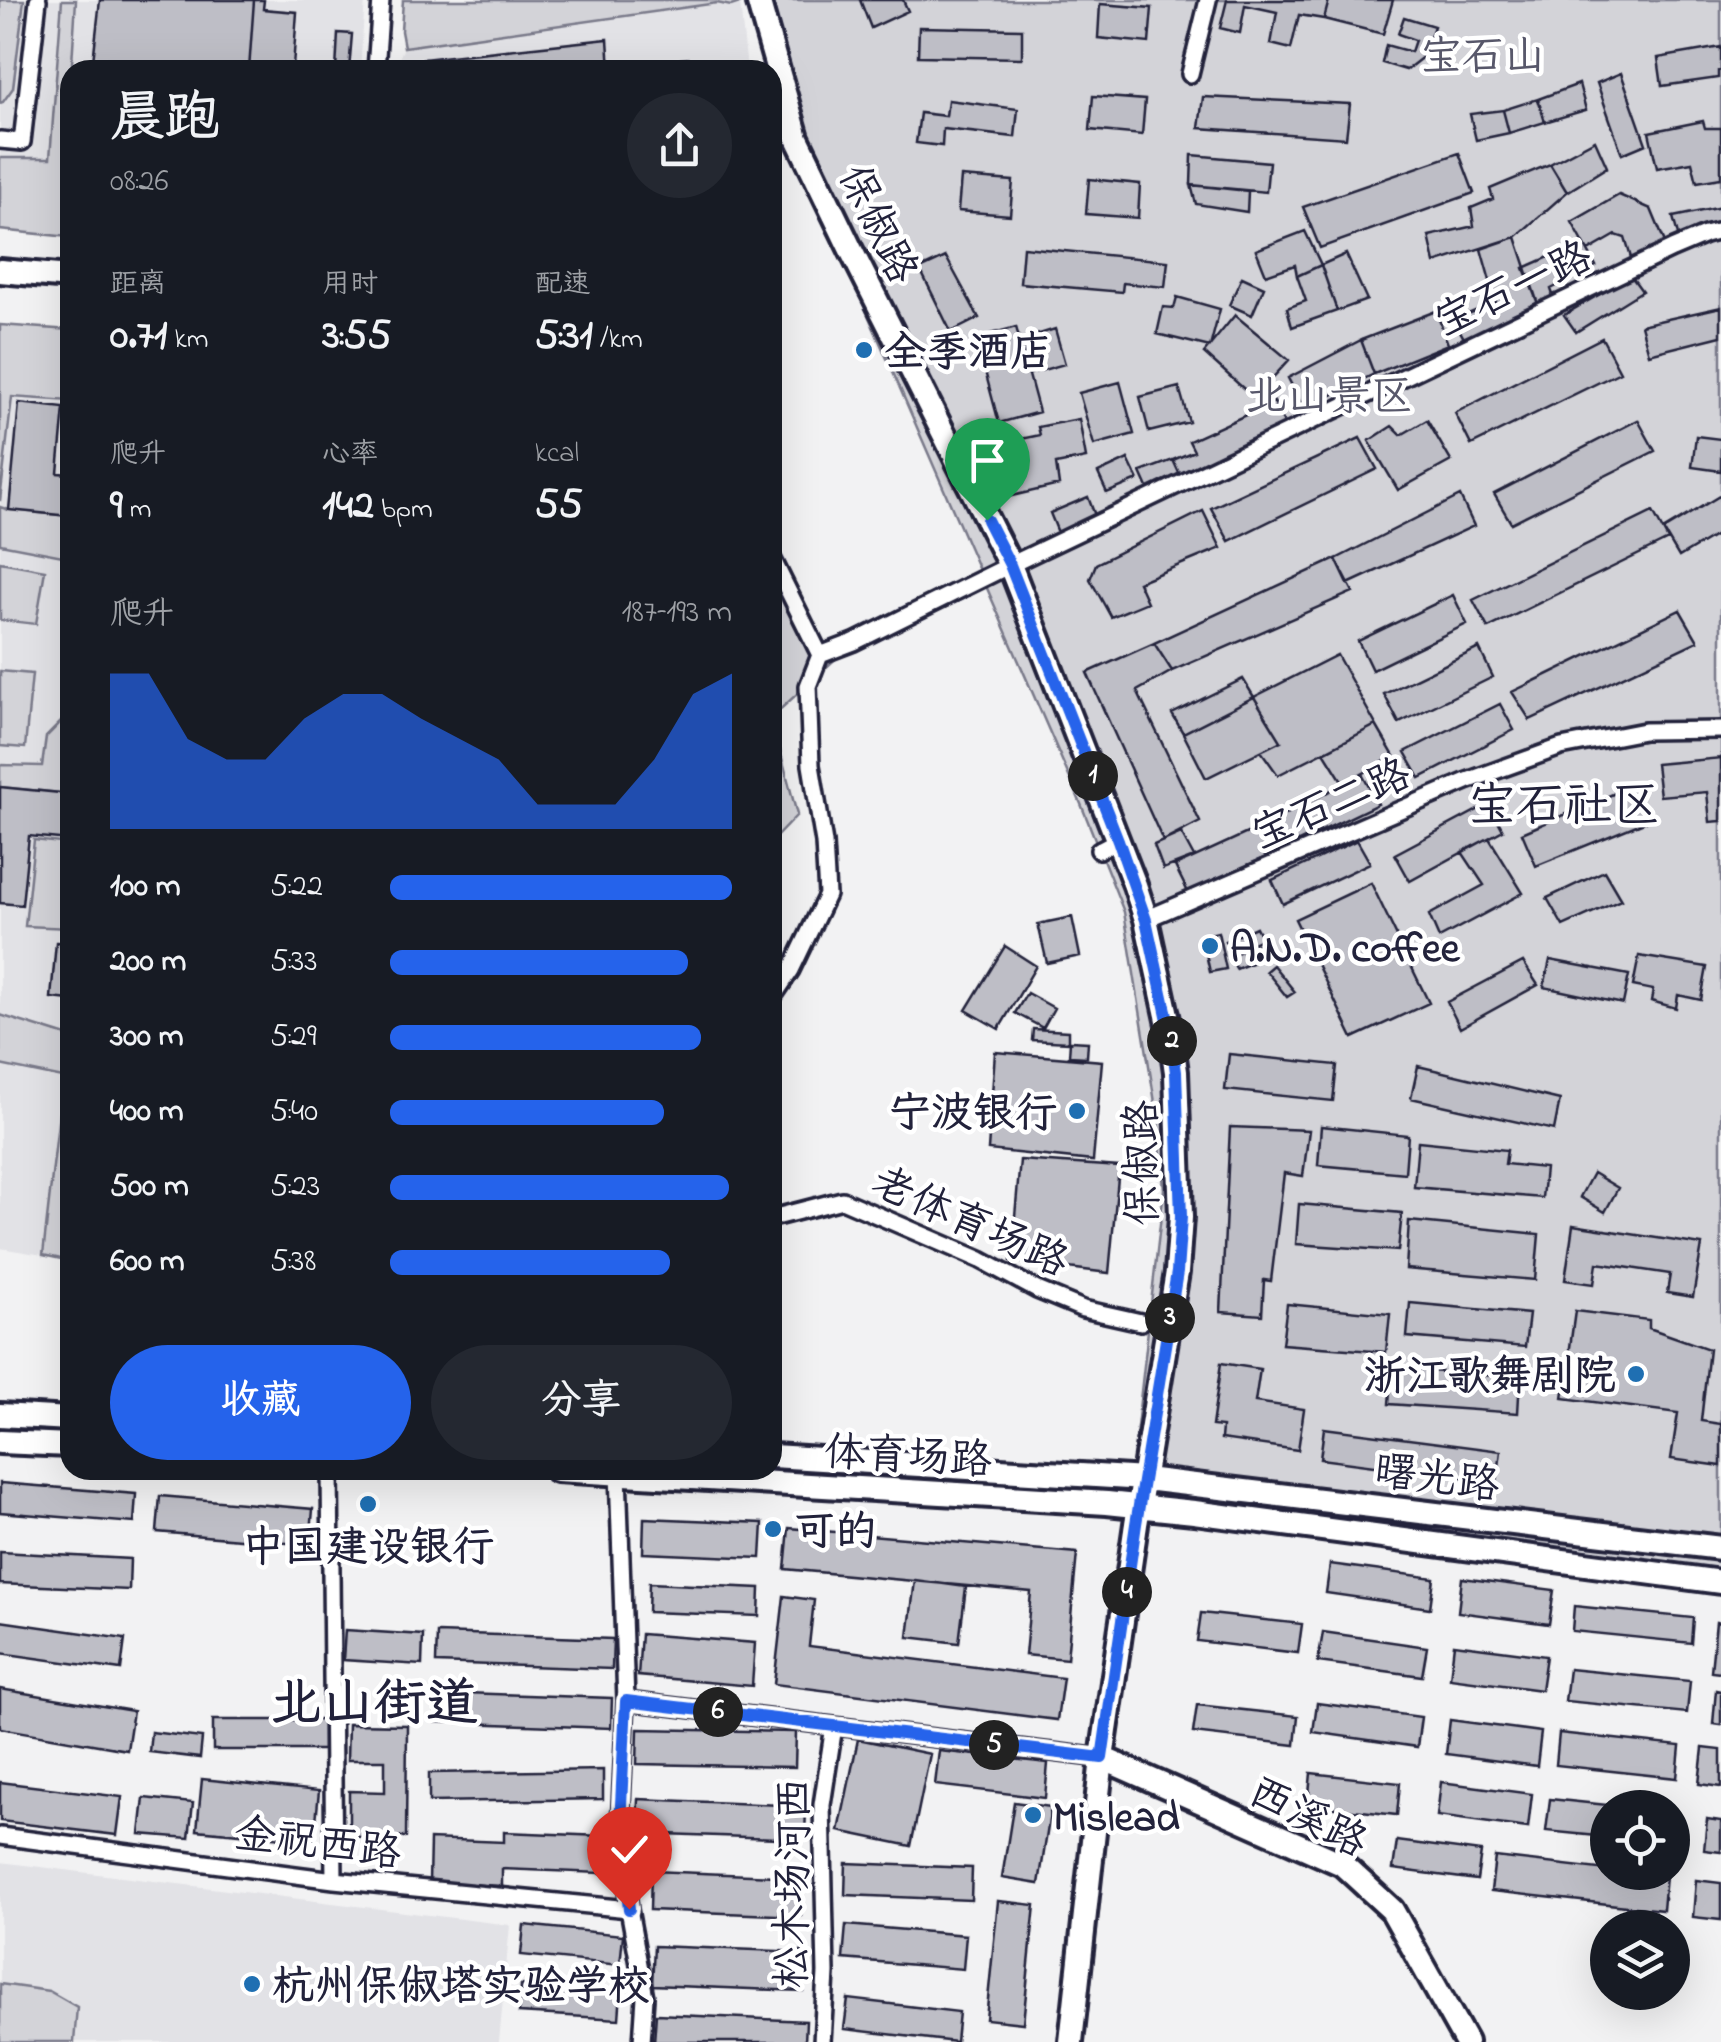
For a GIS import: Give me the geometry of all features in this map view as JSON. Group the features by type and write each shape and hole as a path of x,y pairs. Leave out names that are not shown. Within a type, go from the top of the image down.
{"main road":[{"name":"保俶路","path":"758,0 775,60"},
{"name":"保俶路","path":"782,85 797,138 850,250 1010,565 1108,845 1146,920 1170,1029 1176,1072 1181,1217 1177,1272 1102,1758 1071,2042"},
{"path":"782,142 797,138"},
{"path":"0,271 60,277"},
{"path":"0,1415 60,1418"},
{"path":"0,1442 60,1445"},
{"name":"体育场路","path":"782,1457 1145,1479"},
{"name":"曙光路","path":"1145,1479 1721,1548"},
{"name":"体育场路","path":"716,1480 1194,1512"},
{"name":"曙光路","path":"1194,1512 1721,1582"},
{"name":"西溪路","path":"1102,1758 1342,1864 1392,1910 1466,2042"}],"street":[{"path":"0,140 22,142 38,0"},
{"path":"377,60 381,0"},
{"path":"1190,74 1208,0"},
{"name":"宝石一路","path":"820,655 1672,250 1721,232"},
{"path":"782,578 820,655 808,686 811,765 824,842 827,895 782,983"},
{"name":"宝石二路","path":"1146,920 1467,781 1560,747 1644,730 1721,730"},
{"name":"老体育场路","path":"782,1215 842,1200 1083,1309 1141,1322"},
{"path":"330,1480 334,1880"},
{"path":"618,1480 626,1701 620,1826 629,1909 645,1997 642,2042"},
{"path":"626,1701 1102,1758"},
{"name":"松木场河西","path":"822,2042 826,1973 822,1805 834,1726"},
{"name":"金祝西路","path":"0,1836 334,1880 629,1909"}],"shaded area":[{"path":"0,0 365,0 361,60 60,60 60,217 0,218"},
{"path":"740,3 746,60 398,60 404,47"},
{"path":"0,396 60,400 60,843 34,841 25,925 60,927 60,1034 0,1015"},
{"path":"0,1065 60,1077 60,1105 43,1255 0,1248"},
{"name":"杭州保俶塔实验学校","path":"0,1862 510,1925 499,2042 0,2042"}],"green space":[{"path":"0,0 24,0 13,88 0,103"},
{"path":"62,0 76,0 72,60 60,60 60,236 0,230 0,158 50,158"},
{"path":"403,0 739,0 740,3 404,47"},
{"name":"北山景区","path":"749,0 1721,0 1721,1582 1130,1489 1164,1189 1158,1121 1124,912 1081,804 804,168 782,101 782,60 769,60"},
{"path":"0,325 60,329 60,400 12,397 0,501"},
{"path":"0,507 60,515 60,555 0,544"},
{"path":"0,562 45,570 36,624 0,620"},
{"path":"782,578 820,654 854,642 782,708"},
{"path":"0,671 32,674 25,748 0,746"},
{"path":"60,723 60,793 0,787 0,765 42,766 46,737"},
{"path":"782,757 797,815 782,831"},
{"path":"34,840 60,843 60,928 25,926"},
{"path":"0,1015 60,1034 60,1077 0,1065"},
{"path":"60,1105 60,1259 43,1255"},
{"path":"0,1984 49,1991 77,2007 74,2042 0,2042"}],"building":[{"path":"100,0 254,0 250,60 93,60"},
{"path":"254,0 264,0 263,9 297,12 294,60 250,60"},
{"path":"860,0 903,0 908,11 871,28"},
{"path":"1227,0 1329,0 1324,19 1299,15 1291,49 1271,44 1277,12 1245,5 1240,33 1220,28"},
{"path":"1329,0 1393,0 1383,34 1324,19"},
{"path":"1100,4 1152,8 1149,43 1098,38"},
{"path":"1404,17 1434,26 1424,56 1406,70 1382,63 1386,45 1411,52 1415,40 1398,34"},
{"path":"919,27 1022,29 1022,58 918,56"},
{"path":"338,33 352,34 350,60 337,60"},
{"path":"608,39 609,60 413,60"},
{"path":"1721,47 1718,78 1662,86 1658,58"},
{"path":"1621,73 1646,144 1622,154 1597,83"},
{"path":"1579,84 1586,110 1545,122 1538,99"},
{"path":"1093,96 1145,100 1142,135 1090,130"},
{"path":"1203,97 1350,104 1346,138 1199,128"},
{"path":"1538,99 1545,122 1509,133 1503,110"},
{"path":"948,100 1018,109 1015,137 943,129 942,146 916,143 920,113 946,116"},
{"path":"1503,110 1509,133 1476,140 1470,114"},
{"path":"1703,121 1705,128 1721,128 1721,178 1697,182 1692,162 1657,168 1649,132"},
{"path":"1595,140 1607,167 1567,192 1550,164"},
{"path":"1459,153 1474,193 1320,248 1303,207"},
{"path":"1192,155 1269,162 1266,192 1191,185"},
{"path":"1550,164 1567,192 1516,237 1435,263 1429,236 1474,226 1471,208 1493,199 1490,189"},
{"path":"961,177 1013,181 1010,215 958,211"},
{"path":"1089,179 1140,184 1138,218 1086,214"},
{"path":"1191,185 1248,191 1247,212 1196,204"},
{"path":"1619,195 1651,209 1666,245 1632,261 1625,238 1616,235 1588,251 1572,222"},
{"path":"1721,207 1721,226 1679,239 1673,217"},
{"path":"1305,231 1321,265 1297,276 1295,265 1266,275 1256,250"},
{"path":"1516,237 1538,304 1465,340 1454,320 1496,302 1481,249"},
{"path":"1583,242 1596,266 1551,289 1554,298 1538,304 1524,268"},
{"path":"1023,247 1168,261 1165,287 1123,283 1122,292 1020,283"},
{"path":"1346,254 1367,300 1337,311 1321,265"},
{"path":"946,257 979,318 951,332 920,269"},
{"path":"1321,265 1337,311 1292,327 1287,308 1306,301 1297,276"},
{"path":"1631,276 1642,291 1576,332 1564,315"},
{"path":"1242,277 1264,287 1252,315 1229,305"},
{"path":"1177,297 1220,309 1210,347 1157,334 1163,307 1174,308"},
{"path":"1721,307 1721,336 1649,354 1641,325"},
{"path":"1436,311 1448,344 1374,374 1361,340"},
{"path":"1235,315 1289,360 1254,398 1204,353"},
{"path":"1016,327 1039,412 999,423 976,338"},
{"path":"1055,329 1065,364 1029,374 1020,340"},
{"path":"1602,338 1620,372 1471,445 1455,413"},
{"path":"1361,340 1374,374 1304,409 1288,378"},
{"path":"1120,382 1134,434 1094,445 1079,393"},
{"path":"1179,387 1189,422 1149,432 1140,397"},
{"path":"1274,402 1286,427 1180,475 1173,460 1194,451 1189,441"},
{"path":"19,403 60,408 60,515 9,510"},
{"path":"1079,419 1086,458 1056,464 1059,485 1012,496 1002,443 1040,435 1038,427"},
{"path":"1427,420 1451,461 1398,490 1369,441 1392,426 1401,435"},
{"path":"1638,420 1655,451 1511,523 1494,494"},
{"path":"1696,436 1721,439 1721,471 1692,467"},
{"path":"1360,438 1377,469 1229,541 1211,508"},
{"path":"1128,459 1138,480 1107,493 1098,473"},
{"path":"1173,460 1180,475 1149,490 1141,472"},
{"path":"1721,495 1721,532 1679,557 1663,530"},
{"path":"1460,496 1474,526 1348,584 1336,559"},
{"path":"1088,497 1096,518 1059,535 1050,513"},
{"path":"1203,511 1221,548 1138,582 1147,602 1111,617 1090,579 1096,564"},
{"path":"1653,512 1668,540 1488,628 1473,600"},
{"path":"1336,559 1353,592 1172,671 1154,643"},
{"path":"1453,595 1467,624 1372,670 1358,641"},
{"path":"1680,610 1698,641 1530,720 1512,692"},
{"path":"1154,643 1172,671 1137,691 1200,822 1163,841 1087,673"},
{"path":"1479,648 1493,677 1399,723 1384,694"},
{"path":"1337,655 1376,725 1278,775 1261,751 1281,741 1254,697"},
{"path":"1243,679 1254,697 1183,733 1172,714"},
{"path":"1254,697 1281,741 1206,778 1183,733"},
{"path":"1500,704 1514,730 1420,778 1405,752"},
{"path":"1376,725 1394,756 1344,784 1324,752"},
{"path":"1721,758 1721,821 1710,822 1707,792 1660,796 1656,764"},
{"path":"1362,774 1378,804 1282,850 1269,823"},
{"path":"1634,785 1649,820 1536,866 1522,833"},
{"path":"0,787 60,793 60,839 29,836 22,905 0,903"},
{"path":"1489,804 1503,830 1410,881 1395,854"},
{"path":"1269,823 1282,850 1188,892 1175,866"},
{"path":"1181,833 1194,857 1163,869 1154,845"},
{"path":"1489,838 1523,893 1439,938 1429,915 1484,885 1462,852"},
{"path":"1357,840 1370,863 1283,904 1272,880"},
{"path":"1604,871 1621,900 1563,926 1547,898"},
{"path":"1371,883 1429,1003 1353,1038 1295,919"},
{"path":"1072,917 1080,956 1047,963 1038,924"},
{"path":"1256,927 1262,939 1230,953 1225,941"},
{"path":"1218,932 1226,969 1210,972 1202,936"},
{"path":"56,942 60,942 60,999 51,998"},
{"path":"1264,942 1269,956 1236,969 1231,955"},
{"path":"1005,946 1036,966 999,1029 966,1010"},
{"path":"1639,956 1707,967 1701,1000 1678,995 1676,1008 1651,1001 1653,990 1633,986"},
{"path":"1550,960 1629,975 1623,1004 1544,987"},
{"path":"1523,962 1538,985 1460,1028 1447,1002"},
{"path":"1273,965 1295,992 1287,997 1266,971"},
{"path":"1027,993 1054,1008 1043,1028 1015,1013"},
{"path":"1033,1029 1068,1031 1068,1042 1032,1040"},
{"path":"1070,1041 1088,1042 1087,1057 1069,1056"},
{"path":"995,1052 1102,1061 1093,1161 988,1150"},
{"path":"1229,1054 1337,1065 1333,1101 1225,1090"},
{"path":"1418,1066 1560,1100 1554,1130 1411,1098"},
{"path":"1321,1126 1408,1135 1405,1173 1318,1165"},
{"path":"1230,1127 1309,1130 1303,1176 1284,1173 1271,1281 1264,1280 1262,1315 1221,1312"},
{"path":"1418,1141 1507,1150 1505,1164 1545,1168 1542,1198 1414,1187"},
{"path":"1020,1160 1119,1167 1109,1273 1011,1261"},
{"path":"1593,1173 1618,1188 1605,1212 1580,1197"},
{"path":"1299,1204 1402,1213 1398,1251 1296,1244"},
{"path":"1409,1221 1539,1234 1535,1280 1406,1269"},
{"path":"1573,1225 1702,1245 1693,1297 1667,1293 1670,1274 1597,1263 1594,1284 1565,1280"},
{"path":"1410,1303 1529,1314 1525,1347 1407,1337"},
{"path":"1287,1304 1390,1314 1386,1352 1282,1344"},
{"name":"浙江歌舞剧院","path":"1575,1311 1649,1320 1649,1328 1709,1349 1701,1421 1721,1424 1721,1466 1671,1459 1678,1413 1563,1398"},
{"path":"1221,1363 1260,1369 1255,1402 1304,1409 1298,1450 1221,1439 1222,1427 1212,1426"},
{"path":"1392,1368 1520,1378 1518,1413 1389,1404"},
{"path":"1324,1428 1501,1451 1497,1482 1320,1459"},
{"path":"0,1483 136,1494 134,1523 0,1512"},
{"path":"160,1496 313,1509 310,1545 157,1532"},
{"path":"644,1518 763,1523 761,1558 643,1553"},
{"path":"789,1528 1077,1553 1067,1659 1025,1655 1031,1592 785,1569"},
{"path":"0,1552 130,1559 129,1590 0,1584"},
{"path":"1330,1564 1434,1578 1430,1608 1326,1593"},
{"path":"1462,1578 1554,1590 1549,1624 1458,1612"},
{"path":"915,1580 966,1587 959,1643 908,1637"},
{"path":"649,1583 760,1588 759,1616 648,1612"},
{"path":"784,1596 814,1600 809,1646 1063,1678 1057,1720 774,1684"},
{"path":"1574,1606 1693,1618 1691,1643 1572,1631"},
{"path":"1201,1613 1302,1624 1298,1653 1197,1641"},
{"path":"0,1621 125,1639 121,1670 0,1653"},
{"path":"1716,1622 1721,1623 1721,1672 1711,1671"},
{"path":"345,1630 423,1635 422,1665 343,1660"},
{"path":"1323,1632 1427,1647 1422,1676 1318,1662"},
{"path":"437,1633 613,1639 612,1669 436,1663"},
{"path":"641,1634 755,1643 752,1686 638,1676"},
{"path":"1454,1644 1546,1656 1541,1690 1450,1678"},
{"path":"1569,1669 1690,1681 1687,1713 1565,1701"},
{"path":"0,1689 133,1711 127,1750 0,1728"},
{"path":"1716,1690 1721,1691 1721,1725 1713,1724"},
{"path":"436,1692 612,1698 611,1728 435,1722"},
{"path":"1317,1703 1421,1717 1417,1747 1313,1732"},
{"path":"1197,1705 1298,1716 1295,1745 1193,1733"},
{"path":"213,1720 323,1720 323,1750 213,1750"},
{"path":"1450,1720 1541,1732 1537,1766 1446,1754"},
{"path":"348,1724 407,1725 406,1837 349,1837 349,1791 385,1792 385,1760 347,1760"},
{"path":"638,1729 796,1732 795,1767 637,1764"},
{"path":"151,1732 202,1738 200,1758 149,1752"},
{"path":"1559,1733 1680,1746 1677,1778 1556,1765"},
{"path":"858,1739 930,1754 911,1846 839,1831"},
{"path":"1703,1748 1721,1750 1721,1787 1699,1784"},
{"path":"939,1751 1048,1763 1045,1798 935,1785"},
{"path":"603,1770 603,1799 429,1802 429,1773"},
{"path":"1311,1773 1400,1783 1397,1815 1308,1805"},
{"path":"202,1779 319,1791 314,1841 197,1830"},
{"path":"0,1782 122,1797 117,1835 0,1821"},
{"path":"1441,1782 1532,1794 1528,1828 1437,1816"},
{"path":"144,1798 193,1803 189,1838 140,1834"},
{"path":"638,1799 806,1806 805,1839 637,1833"},
{"path":"1550,1799 1590,1803 1590,1835 1546,1831"},
{"path":"1014,1802 1051,1807 1039,1884 1002,1878"},
{"path":"1707,1819 1721,1821 1721,1852 1704,1850"},
{"path":"504,1832 602,1836 601,1873 502,1869 502,1886 429,1883 430,1839 504,1842"},
{"path":"1397,1841 1481,1852 1477,1880 1393,1869"},
{"path":"1495,1857 1590,1868 1590,1890 1665,1890 1663,1910 1491,1891"},
{"path":"846,1863 972,1868 971,1900 845,1895"},
{"path":"651,1871 802,1877 801,1916 650,1910"},
{"path":"1696,1880 1721,1883 1721,1920 1693,1917"},
{"path":"998,1901 1035,1905 1023,2023 986,2019"},
{"path":"524,1925 623,1935 620,1965 521,1955"},
{"path":"846,1925 966,1935 963,1969 843,1959"},
{"path":"654,1946 804,1952 803,1991 652,1985"},
{"path":"521,1985 621,1992 619,2019 519,2013"},
{"path":"848,1999 959,2012 956,2042 844,2029"},
{"path":"656,2014 806,2021 805,2042 654,2042"}],"place":[{"name":"全季酒店","path":"864,350"},
{"name":"A.N.D. coffee","path":"1210,946"},
{"name":"宁波银行","path":"1077,1111"},
{"name":"浙江歌舞剧院","path":"1636,1374"},
{"name":"中国建设银行","path":"368,1504"},
{"name":"可的","path":"773,1529"},
{"name":"Mislead","path":"1033,1815"},
{"name":"杭州保俶塔实验学校","path":"252,1984"}],"district":[{"name":"宝石社区","path":"1564,803"},
{"name":"北山街道","path":"374,1701"}],"route":[{"path":"629,1909 620,1826 626,1701 1102,1758 1177,1272 1181,1217 1176,1072 1154,952 1135,885 1010,565 987,520"}],"park label":[{"name":"宝石山","path":"1483,54"}]}
